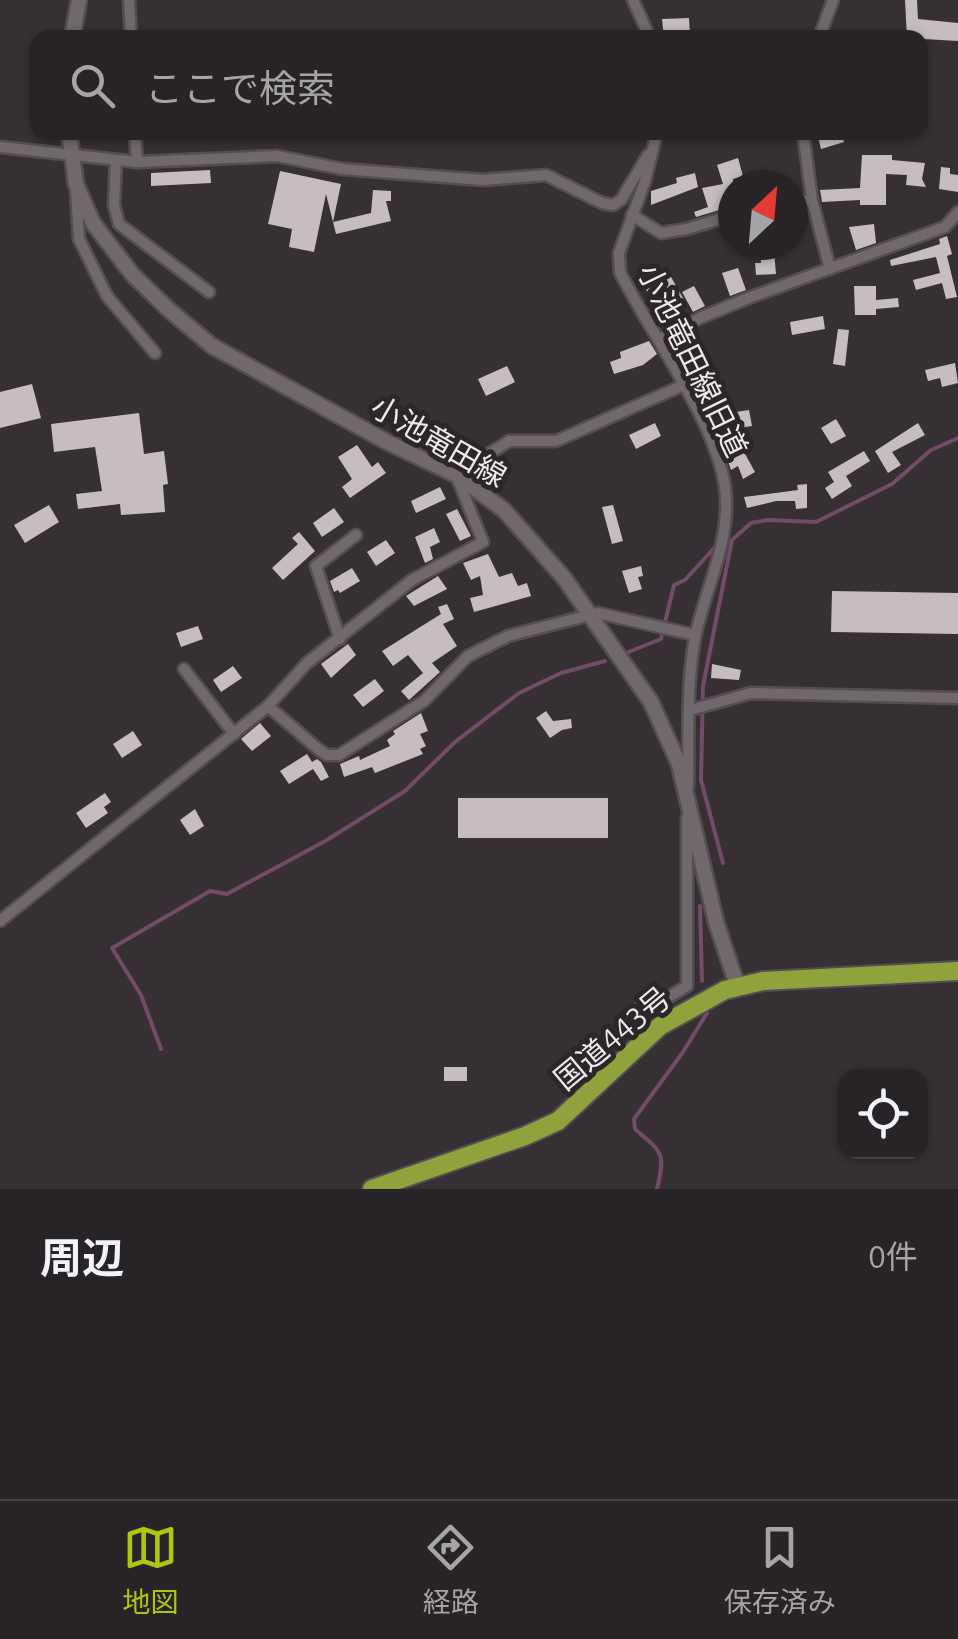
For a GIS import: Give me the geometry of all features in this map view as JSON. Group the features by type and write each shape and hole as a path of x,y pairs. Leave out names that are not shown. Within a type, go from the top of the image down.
{"highway":[{"name":"国道443号","path":"372,1189 558,1121 660,1026 737,985 958,972"}],"main road":[{"path":"73,30 78,0"},
{"name":"小池竜田線","path":"69,140 76,184 93,223 132,274 212,346 456,475 504,510 564,578 650,702 688,790 716,922 737,985"}],"street":[{"path":"129,0 131,30"},
{"path":"822,30 833,0"},
{"path":"634,1 647,30"},
{"path":"135,140 136,162"},
{"path":"0,148 136,162 277,156 342,169 483,180 546,175 602,203 613,204 621,200 655,140"},
{"name":"小池竜田線旧道","path":"640,1007 654,1006 687,986 688,790 699,707 695,635 712,582 726,498 709,438 684,385 620,272 619,252 655,140"},
{"path":"804,140 812,200 830,270"},
{"path":"116,160 114,205 119,224 209,292"},
{"path":"76,184 79,239 107,296 155,353"},
{"path":"808,200 812,200"},
{"path":"659,340 702,317 945,227 958,212"},
{"path":"632,215 661,233 718,220"},
{"path":"0,921 268,706 307,664 412,580 483,542 456,475 509,441 556,440 684,385"},
{"path":"340,638 316,566 356,535"},
{"path":"268,706 318,750 339,755 424,700 468,656 508,636 598,613 695,635"},
{"path":"184,669 234,734"},
{"path":"699,707 750,693 958,698"}],"building":[{"path":"905,0 917,0 918,19 958,23 958,41 928,39 928,30 907,30"},
{"path":"689,18 690,30 663,30 662,19"},
{"path":"819,140 843,140 844,142 821,149"},
{"path":"862,155 892,155 892,160 925,163 922,179 926,187 906,185 907,175 886,174 886,205 860,205 860,200 822,202 820,190 860,188"},
{"path":"738,158 741,170 719,170 717,165"},
{"path":"941,167 958,175 958,192 939,189"},
{"path":"210,170 211,183 151,186 151,173"},
{"path":"280,171 341,184 333,222 326,194 314,252 289,247 292,229 268,224"},
{"path":"695,173 698,187 651,205 651,191"},
{"path":"718,185 718,210 696,217 694,212 708,207 702,188"},
{"path":"373,190 391,191 391,201 386,201 391,221 336,234 333,222 371,213"},
{"path":"874,224 876,243 856,250 849,227"},
{"path":"947,236 952,254 947,256 957,297 946,299 942,283 916,290 913,280 940,273 936,257 891,266 890,260 940,244 939,239"},
{"path":"775,260 776,274 756,275 755,263"},
{"path":"666,268 684,300 658,311 642,282"},
{"path":"738,268 746,290 730,296 722,273"},
{"path":"694,286 705,306 693,312 682,292"},
{"path":"854,286 876,286 876,300 898,298 899,307 876,309 876,315 855,315"},
{"path":"658,311 668,325 662,329 653,314"},
{"path":"823,316 825,329 792,335 790,322"},
{"path":"838,329 849,330 845,366 833,364"},
{"path":"692,332 696,338 680,348 694,371 689,375 671,344"},
{"path":"649,341 657,354 643,365 614,374 610,362 621,358 620,352"},
{"path":"955,363 958,383 942,387 940,378 928,381 925,370"},
{"path":"507,366 515,382 486,396 478,379"},
{"path":"713,376 721,392 704,400 697,384"},
{"path":"32,384 41,418 0,428 0,392"},
{"path":"749,410 752,426 718,431 715,415"},
{"path":"139,413 144,454 164,451 168,484 163,485 165,512 121,515 120,504 78,509 76,494 102,491 95,447 54,452 51,424"},
{"path":"836,419 846,436 831,444 821,428"},
{"path":"655,423 661,436 636,449 629,435"},
{"path":"918,423 925,435 892,452 901,465 888,473 875,451"},
{"path":"357,445 372,467 378,462 386,473 350,498 342,487 352,479 338,457"},
{"path":"864,451 870,461 846,476 852,486 832,499 825,488 834,482 828,472"},
{"path":"744,452 755,472 743,479 738,466 731,470 728,461"},
{"path":"807,484 807,508 796,509 795,501 776,501 747,508 744,497 798,490 797,485"},
{"path":"440,487 446,499 416,513 411,501"},
{"path":"49,505 59,522 25,543 14,525"},
{"path":"613,505 623,541 612,544 602,507"},
{"path":"334,508 344,522 322,537 313,523"},
{"path":"457,509 471,536 460,541 446,514"},
{"path":"434,528 440,542 430,547 433,559 425,563 415,537"},
{"path":"299,532 315,551 283,580 272,568 298,544 292,538"},
{"path":"386,540 395,553 376,566 367,552"},
{"path":"488,554 499,577 512,573 518,586 527,583 531,596 474,612 470,598 483,595 480,576 471,580 463,563"},
{"path":"641,566 643,576 638,577 642,589 629,593 622,571"},
{"path":"352,568 360,581 340,593 334,592 330,581"},
{"path":"438,576 447,589 414,606 406,596"},
{"path":"832,591 958,593 958,634 831,632"},
{"path":"447,604 454,619 443,624 457,646 432,663 440,672 409,700 401,691 423,673 408,655 393,666 382,651 441,614 438,607"},
{"path":"198,626 203,639 181,647 176,633"},
{"path":"348,644 356,655 331,678 321,664"},
{"path":"712,664 741,670 739,680 711,678"},
{"path":"233,666 242,678 221,692 213,680"},
{"path":"375,679 384,691 363,707 353,695"},
{"path":"546,711 553,721 571,719 572,728 550,738 536,718"},
{"path":"421,713 428,731 420,734 426,746 420,749 423,754 375,773 372,767 344,777 340,764 359,756 360,760 390,746 387,740 395,734 393,731"},
{"path":"260,723 271,736 252,751 241,739"},
{"path":"133,731 142,745 122,758 113,744"},
{"path":"307,754 312,762 321,762 329,777 321,781 313,769 289,784 280,771"},
{"path":"105,793 111,802 104,807 108,813 86,828 76,813"},
{"path":"458,798 608,798 608,838 458,838"},
{"path":"195,809 204,826 190,835 180,820"},
{"path":"444,1067 467,1067 467,1081 444,1081"}],"waterway":[{"path":"723,863 701,780 703,686 732,540 751,523 816,522 892,484 931,450 958,438"},
{"path":"626,653 661,639 674,585 685,580 716,546"},
{"path":"161,1049 141,995 112,948 210,891 227,894 327,840 405,791 455,742 519,693 561,673 605,661"},
{"path":"700,906 702,981"},
{"path":"657,1189 660,1154 635,1129 634,1119 707,1013"}]}
